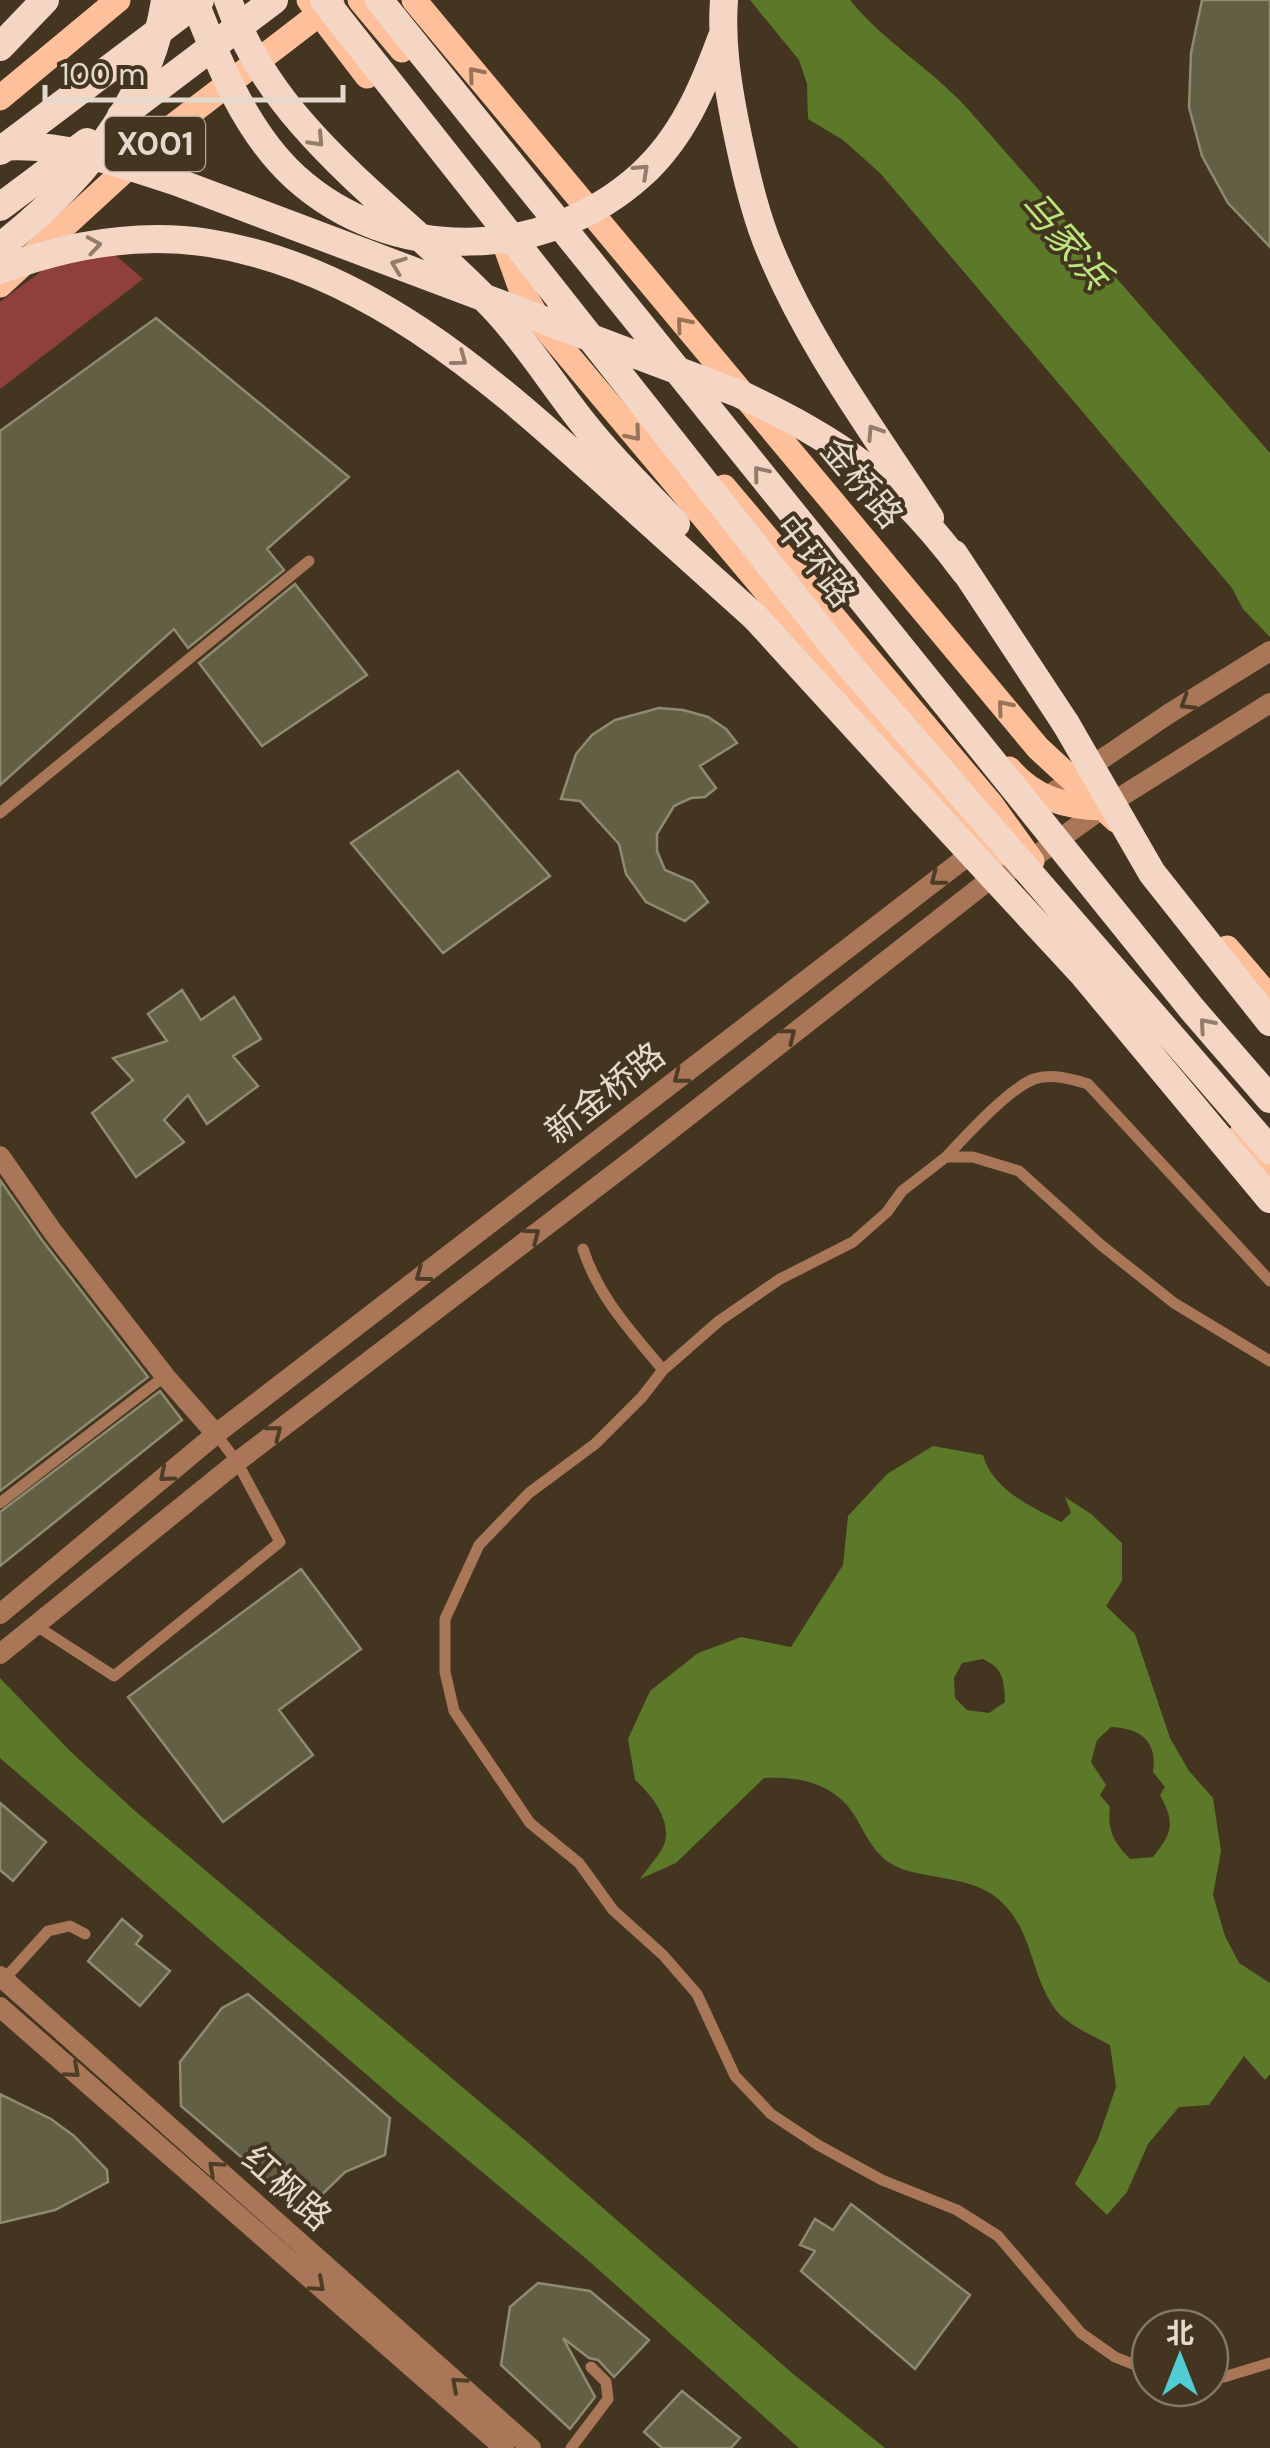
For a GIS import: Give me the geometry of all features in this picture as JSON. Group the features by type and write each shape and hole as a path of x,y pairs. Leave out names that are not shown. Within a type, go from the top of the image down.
{"highway":[{"path":"0,47 45,0"},
{"path":"0,247 75,181 115,128 144,76 165,0"},
{"path":"197,0 234,92 260,136 294,176 339,209 382,230 441,243 512,239 581,216 641,175 683,123 702,90 722,39"},
{"name":"X001","path":"0,149 197,0"},
{"path":"228,0 239,32 264,78 298,120 333,158 496,309 591,433 1083,974 1270,1199"},
{"name":"X001","path":"0,207 274,0"},
{"name":"中环路","path":"379,0 1192,1009 1270,1099"},
{"path":"724,0 722,39 743,162 766,238 794,304 1066,724 1152,873 1270,1022"},
{"name":"中环路","path":"322,4 876,696 1270,1150"},
{"path":"0,149 56,150 114,162 177,182 740,394 808,426 858,458 899,492 965,572"},
{"path":"0,270 98,243 155,239 210,244 268,258 332,283 416,325 498,388 755,616"},
{"path":"876,696 1083,974"}],"main road":[{"path":"0,98 118,0"},
{"path":"360,0 518,185 547,205 597,220"},
{"name":"金桥路","path":"414,0 1038,748 1103,808 1270,998"},
{"path":"322,4 503,240 578,312 1008,825 1030,860 1270,1170"},
{"name":"X001","path":"0,285 172,127 322,4"},
{"path":"503,240 521,289 540,322 980,846 1030,860"},
{"path":"796,572 850,593 874,609 1020,782 1045,798 1071,807 1103,808"}],"street":[{"name":"新金桥路","path":"4,1603 216,1434 980,846 1071,778 1270,652"},
{"name":"新金桥路","path":"4,1651 237,1462 984,884 1030,860 1103,808 1270,703"},
{"path":"0,1156 53,1232 165,1376 216,1434"},
{"name":"红枫路","path":"1,1980 531,2448"},
{"name":"红枫路","path":"0,2007 504,2448"}],"lane":[{"path":"0,813 309,562"},
{"path":"1130,2363 1115,2358 1081,2333 998,2236 956,2210 882,2180 818,2145 770,2114 735,2076 697,1994 614,1910 579,1862 530,1823 454,1711 445,1672 445,1619 479,1545 528,1493 595,1444 663,1370 719,1322 780,1279 853,1242 887,1212 902,1191 946,1157 989,1112 1034,1080 1063,1076 1088,1084 1270,1281"},
{"path":"946,1157 973,1157 1019,1171 1100,1245 1174,1303 1270,1361"},
{"path":"583,1249 592,1278 605,1301 663,1370"},
{"path":"0,1503 165,1376"},
{"path":"35,1624 114,1676 280,1542 237,1462 216,1434"},
{"path":"1,1980 48,1931 70,1926 85,1934"},
{"path":"1230,2373 1270,2363"},
{"path":"572,2448 608,2400 606,2382 591,2367"}],"shaded area":[{"path":"91,234 143,279 0,389 0,302"}],"water":[{"name":"马家浜","path":"750,0 850,0 877,29 966,107 1270,453 1270,637 880,173 843,140 808,119 807,84 799,60"},
{"path":"933,1446 983,1455 995,1478 1025,1503 1061,1522 1071,1513 1065,1497 1091,1514 1122,1543 1122,1581 1106,1606 1135,1634 1170,1738 1189,1771 1213,1798 1221,1851 1213,1895 1225,1936 1239,1963 1270,1983 1270,2074 1265,2080 1244,2056 1209,2105 1179,2107 1148,2144 1127,2192 1107,2215 1075,2184 1098,2139 1116,2087 1110,2045 1058,2012 1045,1992 1018,1922 997,1898 976,1886 902,1869 889,1862 837,1796 802,1780 783,1778 764,1778 676,1863 640,1879 662,1849 666,1836 659,1809 635,1780 628,1739 650,1691 698,1653 741,1637 791,1647 843,1565 848,1516 887,1474","holes":["983,1659 999,1671 1004,1687 1005,1702 989,1713 967,1710 955,1698 954,1678 962,1663","1111,1727 1130,1730 1144,1738 1152,1752 1153,1772 1165,1787 1160,1795 1170,1827 1153,1857 1130,1859 1111,1830 1110,1807 1100,1795 1106,1785 1091,1762 1097,1740"]},
{"path":"0,1678 135,1811 525,2140 792,2373 885,2448 799,2448 590,2262 0,1758"}],"building":[{"path":"1202,0 1270,0 1270,247 1228,203 1202,156 1189,107 1191,53"},
{"path":"156,318 349,477 267,549 284,570 188,648 174,629 0,785 0,431"},
{"path":"295,584 367,675 262,746 199,663"},
{"path":"659,708 708,717 726,729 737,743 700,766 716,788 705,797 674,806 657,834 657,851 665,870 693,882 708,902 685,921 646,902 626,874 619,844 580,801 561,799 576,754 592,735 615,720"},
{"path":"458,771 550,876 443,953 351,843"},
{"path":"182,990 201,1020 234,997 261,1039 233,1056 258,1086 207,1124 188,1095 164,1120 184,1142 136,1177 92,1113 133,1080 113,1058 167,1041 148,1014"},
{"path":"0,1180 148,1377 0,1491"},
{"path":"160,1391 182,1420 0,1566 0,1512"},
{"path":"301,1569 361,1649 279,1710 313,1755 223,1822 128,1697"},
{"path":"0,1803 46,1842 13,1881 0,1870"},
{"path":"122,1919 142,1936 136,1944 170,1971 140,2006 88,1961"},
{"path":"248,1994 390,2118 385,2155 345,2172 305,2211 181,2106 180,2062 222,2008"},
{"path":"0,2094 51,2119 74,2136 107,2170 108,2182 55,2210 0,2223"},
{"path":"851,2204 970,2295 915,2369 801,2271 815,2251 800,2245 815,2219 833,2230"},
{"path":"538,2283 590,2291 649,2340 614,2377 598,2360 589,2358 563,2338 595,2397 570,2429 501,2365 510,2307"},
{"path":"682,2391 740,2438 731,2448 662,2448 644,2432"}]}
